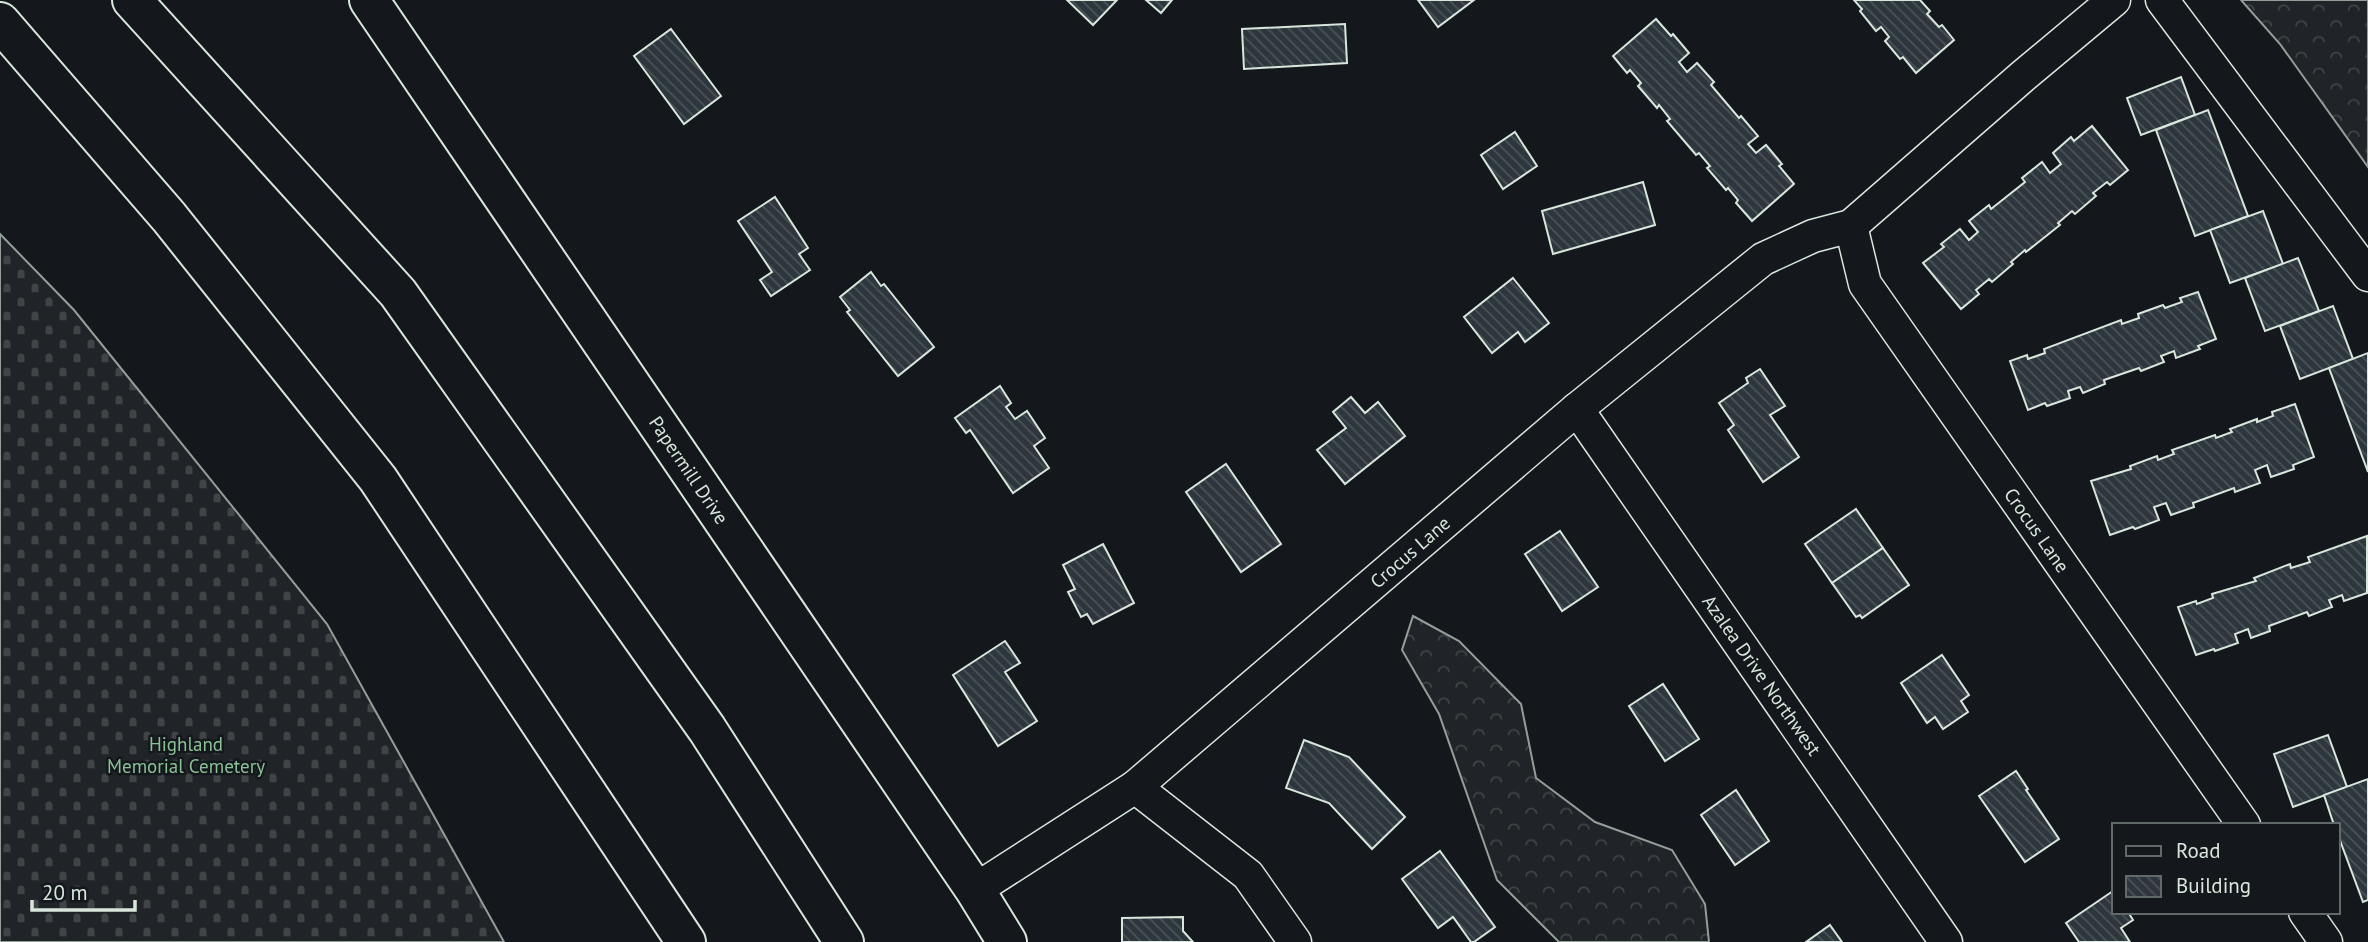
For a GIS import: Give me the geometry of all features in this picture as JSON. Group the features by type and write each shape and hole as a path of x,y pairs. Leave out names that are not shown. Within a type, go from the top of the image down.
{"main road":[{"path":"132,0 398,293 707,729 844,942"},
{"path":"153,0 213,89"},
{"name":"Papermill Drive","path":"369,0 975,890 1007,942"},
{"path":"0,22 169,217 378,479 686,942"}],"street":[{"name":"Crocus Lane","path":"975,890 1135,787 1577,409 1763,259 1813,236 1851,226 2022,76 2115,0"},
{"path":"2162,0 2368,275"},
{"name":"Crocus Lane","path":"1851,226 1864,284 2243,823"},
{"name":"Azalea Drive Northwest","path":"1577,409 1946,942"},
{"path":"1135,787 1248,875 1295,942"},
{"path":"2306,914 2326,942"}],"green space":[{"path":"2241,0 2368,0 2368,167 2280,44"},
{"name":"Highland Memorial Cemetery","path":"0,234 74,310 327,624 504,942 0,942"},
{"path":"1413,616 1459,641 1521,704 1536,778 1595,822 1672,850 1705,904 1709,942 1559,942 1497,880 1439,714 1402,650"}],"building":[{"path":"1067,0 1117,0 1093,25"},
{"path":"1146,0 1172,0 1161,13"},
{"path":"1418,0 1474,0 1438,27"},
{"path":"1854,0 1920,0 1930,11 1927,14 1939,27 1942,25 1954,40 1916,73 1885,41 1889,37 1881,27 1876,31"},
{"path":"1656,19 1689,53 1679,62 1687,72 1697,63 1714,82 1711,85 1758,136 1748,144 1756,153 1766,145 1794,184 1752,221 1736,203 1738,200 1728,188 1726,190 1707,168 1710,166 1699,153 1696,155 1667,121 1670,119 1659,105 1657,108 1638,86 1641,83 1630,70 1627,73 1613,56"},
{"path":"1345,24 1347,63 1244,69 1242,29"},
{"path":"671,29 721,96 684,124 634,56"},
{"path":"2181,77 2195,115 2141,135 2127,98"},
{"path":"2208,110 2248,216 2195,236 2156,130"},
{"path":"2092,126 2128,170 2110,185 2107,182 2093,193 2096,196 2075,214 2072,211 2058,223 2060,225 2026,252 2025,250 1992,282 1989,279 1976,290 1979,294 1961,309 1923,263 1944,247 1941,244 1960,229 1969,240 1978,232 1969,221 1989,205 1991,209 2025,182 2022,178 2042,162 2050,173 2061,164 2053,153 2071,137 2074,141"},
{"path":"1515,132 1537,166 1503,189 1481,155"},
{"path":"1643,182 1655,225 1553,254 1542,211"},
{"path":"775,197 808,248 799,254 810,270 771,296 760,280 772,272 738,221"},
{"path":"2263,211 2283,264 2230,283 2210,230"},
{"path":"2298,258 2319,311 2265,331 2245,278"},
{"path":"871,272 881,286 884,284 934,347 898,376 847,312 850,310 840,297"},
{"path":"1513,278 1549,323 1525,342 1518,332 1492,353 1464,317"},
{"path":"2198,292 2216,339 2198,346 2200,349 2176,358 2174,351 2161,356 2164,362 2104,380 2105,384 2083,393 2080,387 2068,391 2070,398 2028,410 2010,361 2045,353 2044,349 2121,320 2122,324 2139,318 2138,314 2163,305 2165,308 2182,302 2180,298"},
{"path":"2333,306 2353,359 2300,379 2280,326"},
{"path":"2368,353 2368,472 2329,368"},
{"path":"1760,369 1785,406 1770,415 1799,457 1763,482 1728,430 1734,425 1719,403 1748,383 1746,378"},
{"path":"1000,386 1011,403 1006,407 1015,419 1027,411 1045,438 1034,446 1049,468 1013,493 970,430 966,433 955,418"},
{"path":"1351,397 1365,413 1378,402 1405,436 1345,484 1317,450 1346,428 1333,412"},
{"path":"2295,404 2314,457 2293,465 2294,469 2271,477 2267,465 2255,470 2260,483 2235,492 2234,488 2193,503 2194,507 2171,515 2166,503 2154,507 2159,520 2110,535 2091,481 2131,469 2130,466 2157,456 2158,460 2174,454 2172,450 2215,435 2216,438 2232,432 2230,429 2273,416 2272,412"},
{"path":"1226,464 1281,544 1241,572 1186,492"},
{"path":"1856,509 1883,548 1832,583 1805,544"},
{"path":"1560,531 1598,587 1562,611 1525,554"},
{"path":"2367,536 2367,593 2344,601 2342,595 2329,600 2332,607 2309,616 2307,612 2269,626 2270,631 2251,638 2248,629 2235,634 2238,643 2196,655 2178,607 2213,598 2212,594 2256,581 2254,578 2290,564 2291,568 2310,562 2308,557"},
{"path":"1103,544 1134,603 1093,624 1087,614 1081,617 1068,592 1075,589 1063,565"},
{"path":"1883,548 1909,585 1862,618 1860,615 1856,617 1832,583"},
{"path":"1005,641 1020,663 1005,672 1037,721 998,746 953,675"},
{"path":"1942,655 1969,695 1961,701 1968,712 1943,729 1935,717 1927,723 1901,683"},
{"path":"1663,684 1699,739 1665,761 1629,706"},
{"path":"2328,735 2347,787 2293,807 2274,754"},
{"path":"1304,740 1349,757 1405,817 1372,849 1329,803 1286,788"},
{"path":"2016,771 2059,839 2025,862 1979,796"},
{"path":"2368,779 2368,900 2363,902 2340,840 2340,823 2333,823 2324,795"},
{"path":"1736,790 1769,841 1735,865 1701,815"},
{"path":"1440,851 1495,927 1474,942 1471,942 1453,917 1438,928 1402,879"},
{"path":"2112,892 2112,914 2129,914 2133,920 2121,928 2130,942 2079,942 2066,923"},
{"path":"1183,917 1183,931 1193,942 1122,942 1122,918"},
{"path":"1830,925 1842,942 1806,942"}]}
